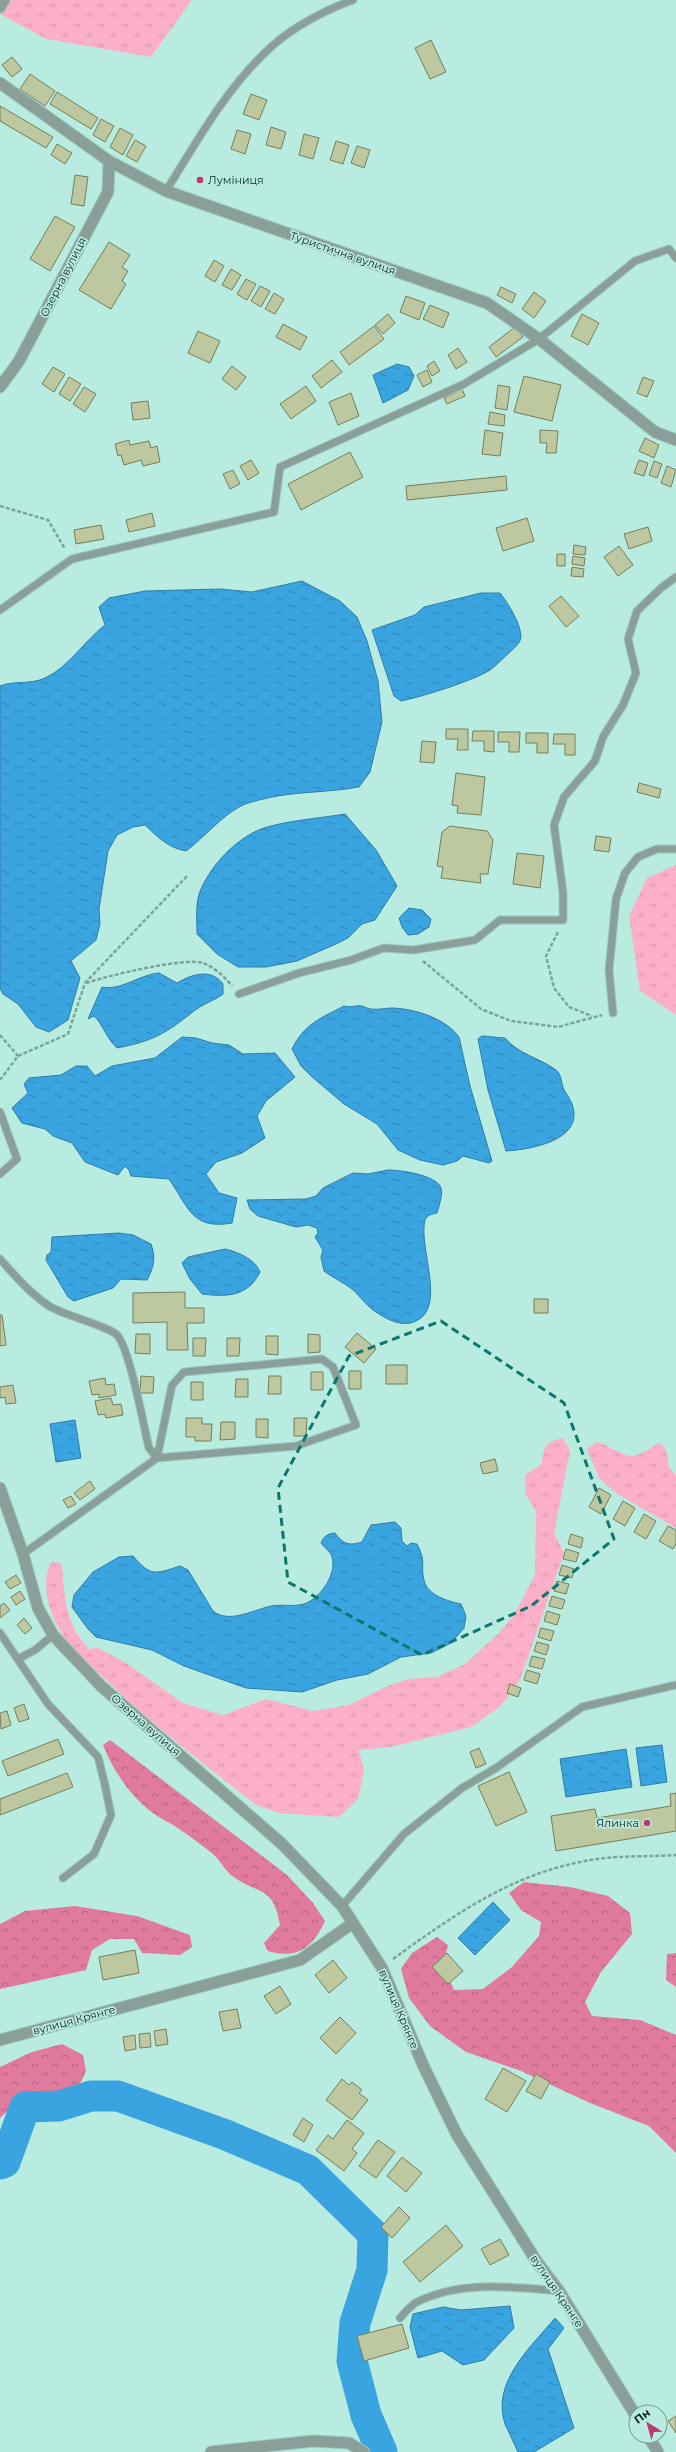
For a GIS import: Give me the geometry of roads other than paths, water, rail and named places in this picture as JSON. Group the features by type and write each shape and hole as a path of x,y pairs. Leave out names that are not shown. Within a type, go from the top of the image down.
{"street":[{"path":"0,7 4,0"},
{"name":"Туристична вулиця","path":"0,83 109,161 166,191 487,304 539,339 656,432 676,440"},
{"name":"Озерна вулиця","path":"0,387 19,361 108,192 109,161"},
{"name":"Озерна вулиця","path":"0,1488 23,1554 38,1608 53,1635 101,1686 282,1844 342,1906 353,1923"},
{"name":"вулиця Крянге","path":"0,2040 300,1960 353,1923 382,1968 423,2065 457,2134 537,2262 559,2291 629,2404"},
{"path":"211,2452 313,2441 350,2443 364,2452"}],"lane":[{"path":"166,191 209,121 272,46 298,28 353,0"},
{"path":"0,610 72,559 274,512 280,467 464,384 539,339 635,261 673,247 676,258"},
{"path":"239,994 299,973 351,960 384,948 413,950 475,940 500,920 563,920 563,892 554,825 564,797 595,761 603,737 623,705 636,673 628,639 637,611 676,577"},
{"path":"613,1013 609,970 616,899 625,873 638,857 657,849 676,849"},
{"path":"0,1112 18,1159 0,1174"},
{"path":"0,1259 18,1279 49,1306 71,1317 108,1329 118,1336 127,1357 149,1448 157,1458"},
{"path":"23,1554 157,1458 296,1446 356,1426 333,1367 322,1359 184,1372 172,1385 157,1458"},
{"path":"0,1634 48,1704 98,1757 106,1785 111,1815 94,1854 63,1878"},
{"path":"18,1659 35,1650 53,1635"},
{"path":"342,1906 404,1834 462,1788 496,1768 582,1707 676,1685"},
{"path":"400,2318 414,2304 462,2289 494,2286 559,2291"}],"water":[{"path":"397,364 409,367 414,376 408,390 383,403 373,375"},
{"path":"302,581 340,601 357,617 367,641 378,681 382,722 370,772 359,787 271,797 243,805 219,821 186,851 169,845 145,825 133,827 117,835 108,851 99,909 100,924 96,940 71,961 80,978 68,1020 49,1032 36,1027 18,1004 3,994 0,988 0,686 11,683 39,680 54,673 62,667 97,631 105,625 99,607 109,598 145,591 220,589 252,592"},
{"path":"481,593 500,593 514,614 519,626 521,637 520,642 490,670 472,679 460,684 401,701 394,696 372,630 415,615 424,607"},
{"path":"345,814 376,850 397,886 375,920 362,924 348,938 297,961 266,967 238,967 217,954 197,934 197,905 201,889 218,862 234,846 252,833 270,826"},
{"path":"409,908 422,910 431,919 429,927 418,934 408,935 402,927 399,918"},
{"path":"159,973 177,983 195,975 207,974 218,979 223,984 223,994 204,1004 175,1026 158,1036 117,1048 94,1016 88,1019 102,987 116,987 151,974"},
{"path":"344,1006 362,1006 369,1009 393,1008 411,1010 438,1020 453,1030 459,1037 470,1086 492,1161 489,1163 463,1156 457,1161 443,1165 420,1160 398,1150 377,1124 344,1104 301,1066 292,1049 302,1033 328,1014"},
{"path":"482,1036 505,1038 516,1048 550,1066 558,1072 564,1090 571,1101 574,1111 572,1124 566,1132 548,1143 525,1149 506,1151 488,1090 478,1039"},
{"path":"182,1037 196,1038 212,1043 229,1045 243,1054 275,1053 295,1077 266,1101 257,1116 265,1138 242,1153 216,1162 206,1174 219,1193 237,1198 232,1223 208,1223 200,1220 187,1208 169,1179 131,1176 129,1170 125,1166 118,1175 85,1162 72,1143 53,1136 45,1129 22,1123 12,1108 28,1093 24,1084 29,1078 61,1075 76,1066 87,1066 95,1076 112,1066 155,1058"},
{"path":"388,1170 418,1174 433,1180 438,1183 442,1194 437,1213 428,1216 425,1220 425,1245 431,1290 430,1303 425,1314 411,1323 392,1321 383,1317 368,1306 352,1289 324,1271 321,1257 323,1250 315,1237 318,1233 317,1228 308,1225 296,1227 258,1216 250,1209 247,1200 306,1199 316,1196 323,1188 353,1173 368,1174"},
{"path":"119,1233 133,1235 151,1244 154,1262 147,1280 121,1279 113,1288 74,1301 68,1297 46,1260 47,1255 51,1252 52,1237"},
{"path":"225,1249 240,1254 250,1260 258,1267 260,1272 249,1286 236,1294 202,1294 190,1279 182,1263 188,1257"},
{"path":"75,1420 81,1458 56,1462 50,1424"},
{"path":"395,1522 401,1528 402,1541 407,1546 411,1543 417,1544 420,1550 423,1560 424,1580 429,1590 444,1599 461,1604 466,1616 464,1628 451,1643 431,1653 401,1657 368,1674 337,1680 302,1692 246,1688 184,1666 152,1650 96,1637 88,1629 72,1607 74,1595 93,1572 119,1557 133,1556 144,1568 149,1571 159,1572 180,1566 188,1570 213,1611 219,1615 234,1616 271,1606 304,1604 317,1596 327,1584 333,1569 331,1554 321,1543 325,1537 335,1533 341,1540 350,1544 362,1542 371,1525"},
{"path":"662,1745 667,1782 641,1786 636,1748"},
{"path":"626,1749 632,1787 566,1797 560,1759"},
{"path":"493,1902 510,1920 475,1955 458,1938"},
{"path":"510,2306 514,2328 484,2360 463,2365 442,2351 418,2358 410,2327 413,2314 443,2307 461,2310"},
{"path":"555,2318 564,2328 548,2349 574,2428 534,2452 518,2452 505,2424 502,2409 504,2394 508,2380 516,2366 525,2353"}],"waterway":[{"path":"0,2164 5,2162 25,2107 59,2106 91,2096 118,2096 226,2135 308,2170 373,2234 372,2270 355,2323 352,2361 366,2415 382,2452"}],"place":[{"name":"Луміниця","path":"200,180"},
{"name":"Ялинка","path":"647,1823"}]}
